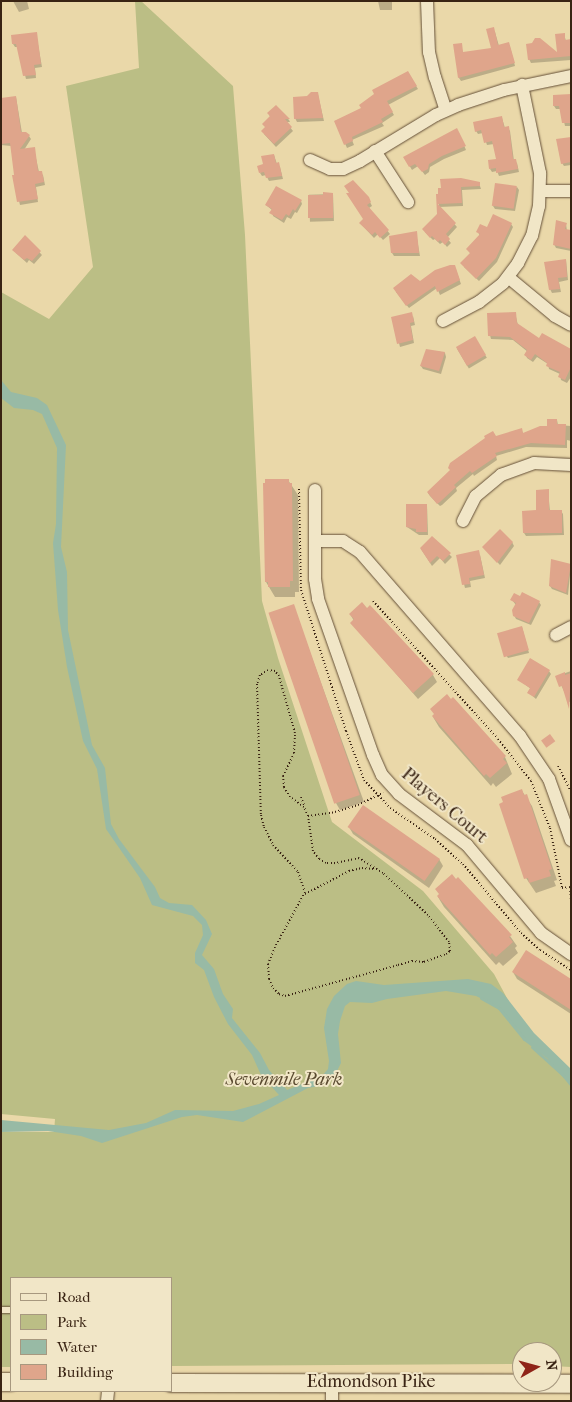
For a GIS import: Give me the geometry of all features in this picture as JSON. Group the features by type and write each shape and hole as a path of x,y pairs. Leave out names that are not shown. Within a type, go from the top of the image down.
{"main road":[{"name":"Edmondson Pike","path":"172,1383 571,1384"}],"street":[{"path":"426,1 429,52 446,110"},
{"path":"310,160 327,168 338,170 354,164 446,110 487,94 571,76"},
{"path":"443,321 478,302 508,277 518,263 532,236 540,191 538,158 522,85"},
{"path":"375,151 408,202"},
{"path":"540,191 571,192"},
{"path":"508,277 555,316 571,325"},
{"path":"463,521 476,496 501,475 534,463 571,464"},
{"name":"Players Court","path":"314,490 316,587 321,608 373,755 382,775 392,788 467,845 541,933 571,954"},
{"path":"315,541 343,541 360,552 520,736 549,779 571,840"},
{"path":"556,635 571,626"},
{"path":"332,1382 332,1401"}],"path":[{"path":"299,489 301,590 349,740 364,780 390,808 450,851 521,933 540,950 571,970"},
{"path":"373,601 498,739 531,781 550,828 562,888 570,887 571,903"},
{"path":"304,807 290,797 284,787 283,776 294,753 295,733 279,676 275,671 268,670 260,675 257,681 261,815 264,827 273,845 301,876 305,894"},
{"path":"558,766 571,791"},
{"path":"308,816 335,812 358,805 392,788"},
{"path":"301,797 308,816 313,849 319,859 332,864 359,858 396,884 428,915 449,942 449,953 424,962 405,963 293,995 281,995 270,982 269,961 305,894 354,869 376,870"}],"green space":[{"name":"Sevenmile Park","path":"135,1 141,1 233,86 245,235 262,601 278,658 332,822 423,891 494,974 523,1028 571,1075 571,1367 562,1367 562,1342 512,1342 512,1364 172,1366 172,1277 10,1277 10,1367 1,1367 1,1132 54,1132 55,1119 1,1114 1,292 49,319 93,267 66,86 139,68"}],"water":[{"path":"1,380 11,392 37,398 47,405 66,445 61,547 67,572 68,630 92,745 105,768 111,824 119,839 155,887 160,898 169,903 192,905 206,920 212,934 202,955 214,969 223,994 233,1009 232,1018 260,1053 269,1070 287,1090 322,1076 328,1069 329,1061 324,1028 327,1009 334,996 347,984 356,981 384,985 468,979 491,984 503,993 534,1033 571,1069 571,1087 547,1058 523,1040 519,1030 507,1020 497,1006 476,996 446,991 387,999 372,1003 350,1002 345,1006 340,1021 338,1034 341,1063 336,1073 319,1086 308,1088 243,1122 197,1115 182,1117 102,1143 81,1136 48,1131 1,1132 1,1120 109,1130 146,1123 175,1110 233,1111 259,1104 279,1095 261,1075 252,1055 228,1024 214,997 204,970 195,963 195,953 203,935 202,925 193,916 152,905 140,878 106,829 97,769 83,741 67,667 58,610 53,543 56,524 57,448 42,414 33,410 14,408 1,398"}],"building":[{"path":"494,27 498,45 509,42 515,63 458,78 453,44 462,43 463,52 491,48 486,29"},
{"path":"37,32 41,64 34,65 36,75 23,76 16,44 12,44 11,35"},
{"path":"565,33 565,40 571,39 571,56 528,60 526,44 532,43 535,38 540,38 557,52 555,34"},
{"path":"408,71 417,86 387,101 393,112 381,119 383,122 352,137 353,141 344,145 334,121 361,108 359,105 374,94 372,90"},
{"path":"311,92 318,92 323,118 294,119 293,97 307,96"},
{"path":"571,94 571,123 562,123 559,106 553,106 553,95"},
{"path":"16,96 21,132 26,132 30,135 20,149 35,147 38,171 42,171 44,182 35,184 38,199 17,202 12,175 14,175 10,143 1,144 1,98"},
{"path":"276,105 290,119 285,119 292,127 274,144 261,131 265,127 262,124 270,116 267,113"},
{"path":"502,116 504,127 509,126 513,159 516,159 518,169 496,173 496,168 489,169 488,160 496,159 492,141 484,143 481,130 475,132 473,122"},
{"path":"457,128 466,146 442,156 429,164 428,169 422,172 415,164 409,167 403,157"},
{"path":"571,137 571,162 561,164 556,139"},
{"path":"274,154 276,163 279,162 282,176 266,178 264,172 259,173 257,166 263,164 261,156"},
{"path":"461,178 480,182 480,186 461,187 462,203 438,204 456,223 446,234 450,239 445,245 440,240 438,242 432,236 430,238 422,229 437,214 436,194 438,194 438,188 441,188 440,179"},
{"path":"353,180 369,197 371,202 367,205 389,230 380,238 375,232 372,235 359,223 363,219 346,193 349,193 344,186"},
{"path":"495,183 517,186 514,209 492,206"},
{"path":"276,186 302,200 295,211 293,209 289,216 286,214 282,220 269,213 272,209 265,205"},
{"path":"323,192 333,193 333,218 308,218 308,195 323,195"},
{"path":"493,214 512,223 496,258 476,279 460,263 470,253 466,249 480,234 476,232 480,224 487,227"},
{"path":"556,220 567,223 565,229 571,230 571,249 553,245"},
{"path":"417,231 419,253 391,253 389,236"},
{"path":"25,235 41,251 32,261 27,258 24,260 12,250"},
{"path":"566,259 567,277 558,278 560,289 549,290 544,262"},
{"path":"455,265 460,280 437,292 435,286 406,306 393,288 411,274 420,281 435,270"},
{"path":"412,312 414,322 410,323 413,340 397,344 391,317"},
{"path":"516,312 517,323 539,338 542,333 571,349 571,367 565,380 558,377 560,372 546,366 547,363 535,354 531,360 524,355 527,350 510,337 488,336 487,313"},
{"path":"475,336 486,355 467,366 456,347"},
{"path":"426,349 445,352 439,371 420,366"},
{"path":"547,419 557,419 557,424 566,424 565,445 531,443 495,453 497,456 472,473 470,471 437,504 427,492 450,470 448,468 450,463 485,438 484,436 493,431 496,436 522,428 523,433 540,426 547,426"},
{"path":"265,479 289,479 289,483 292,483 293,581 290,581 290,587 268,587 268,582 265,582 263,483 265,483"},
{"path":"549,489 549,510 562,510 562,533 523,533 522,511 536,510 536,490"},
{"path":"406,504 427,504 427,532 416,532 416,529 406,527"},
{"path":"500,529 513,542 497,563 482,547"},
{"path":"432,536 451,553 443,561 437,556 430,563 420,548"},
{"path":"479,550 484,575 469,578 470,584 462,585 456,555"},
{"path":"551,559 571,564 566,593 549,586"},
{"path":"522,592 540,601 529,623 513,616 512,610 516,603 510,600 514,593 520,596"},
{"path":"362,602 367,608 370,605 434,674 413,693 350,623 354,619 349,614"},
{"path":"294,604 360,795 334,804 268,613"},
{"path":"522,626 529,650 504,657 497,633"},
{"path":"530,658 550,670 534,697 527,693 530,688 517,680"},
{"path":"565,672 565,675 571,673 569,709 562,686 559,687 555,676"},
{"path":"447,694 451,699 453,697 506,756 503,759 507,763 490,778 486,774 484,776 432,716 434,714 430,709"},
{"path":"550,734 555,741 546,748 541,740"},
{"path":"522,789 524,795 527,794 552,869 549,870 551,876 529,883 528,878 524,879 499,804 503,802 501,797"},
{"path":"363,805 440,859 425,881 348,827"},
{"path":"452,874 456,879 458,877 512,935 509,937 513,942 496,957 492,953 490,955 437,896 439,894 435,889"},
{"path":"526,950 571,979 571,1010 512,972"}],"waterway":[{"path":"481,998 499,1008 524,1039"},
{"path":"532,1047 563,1075"}]}
